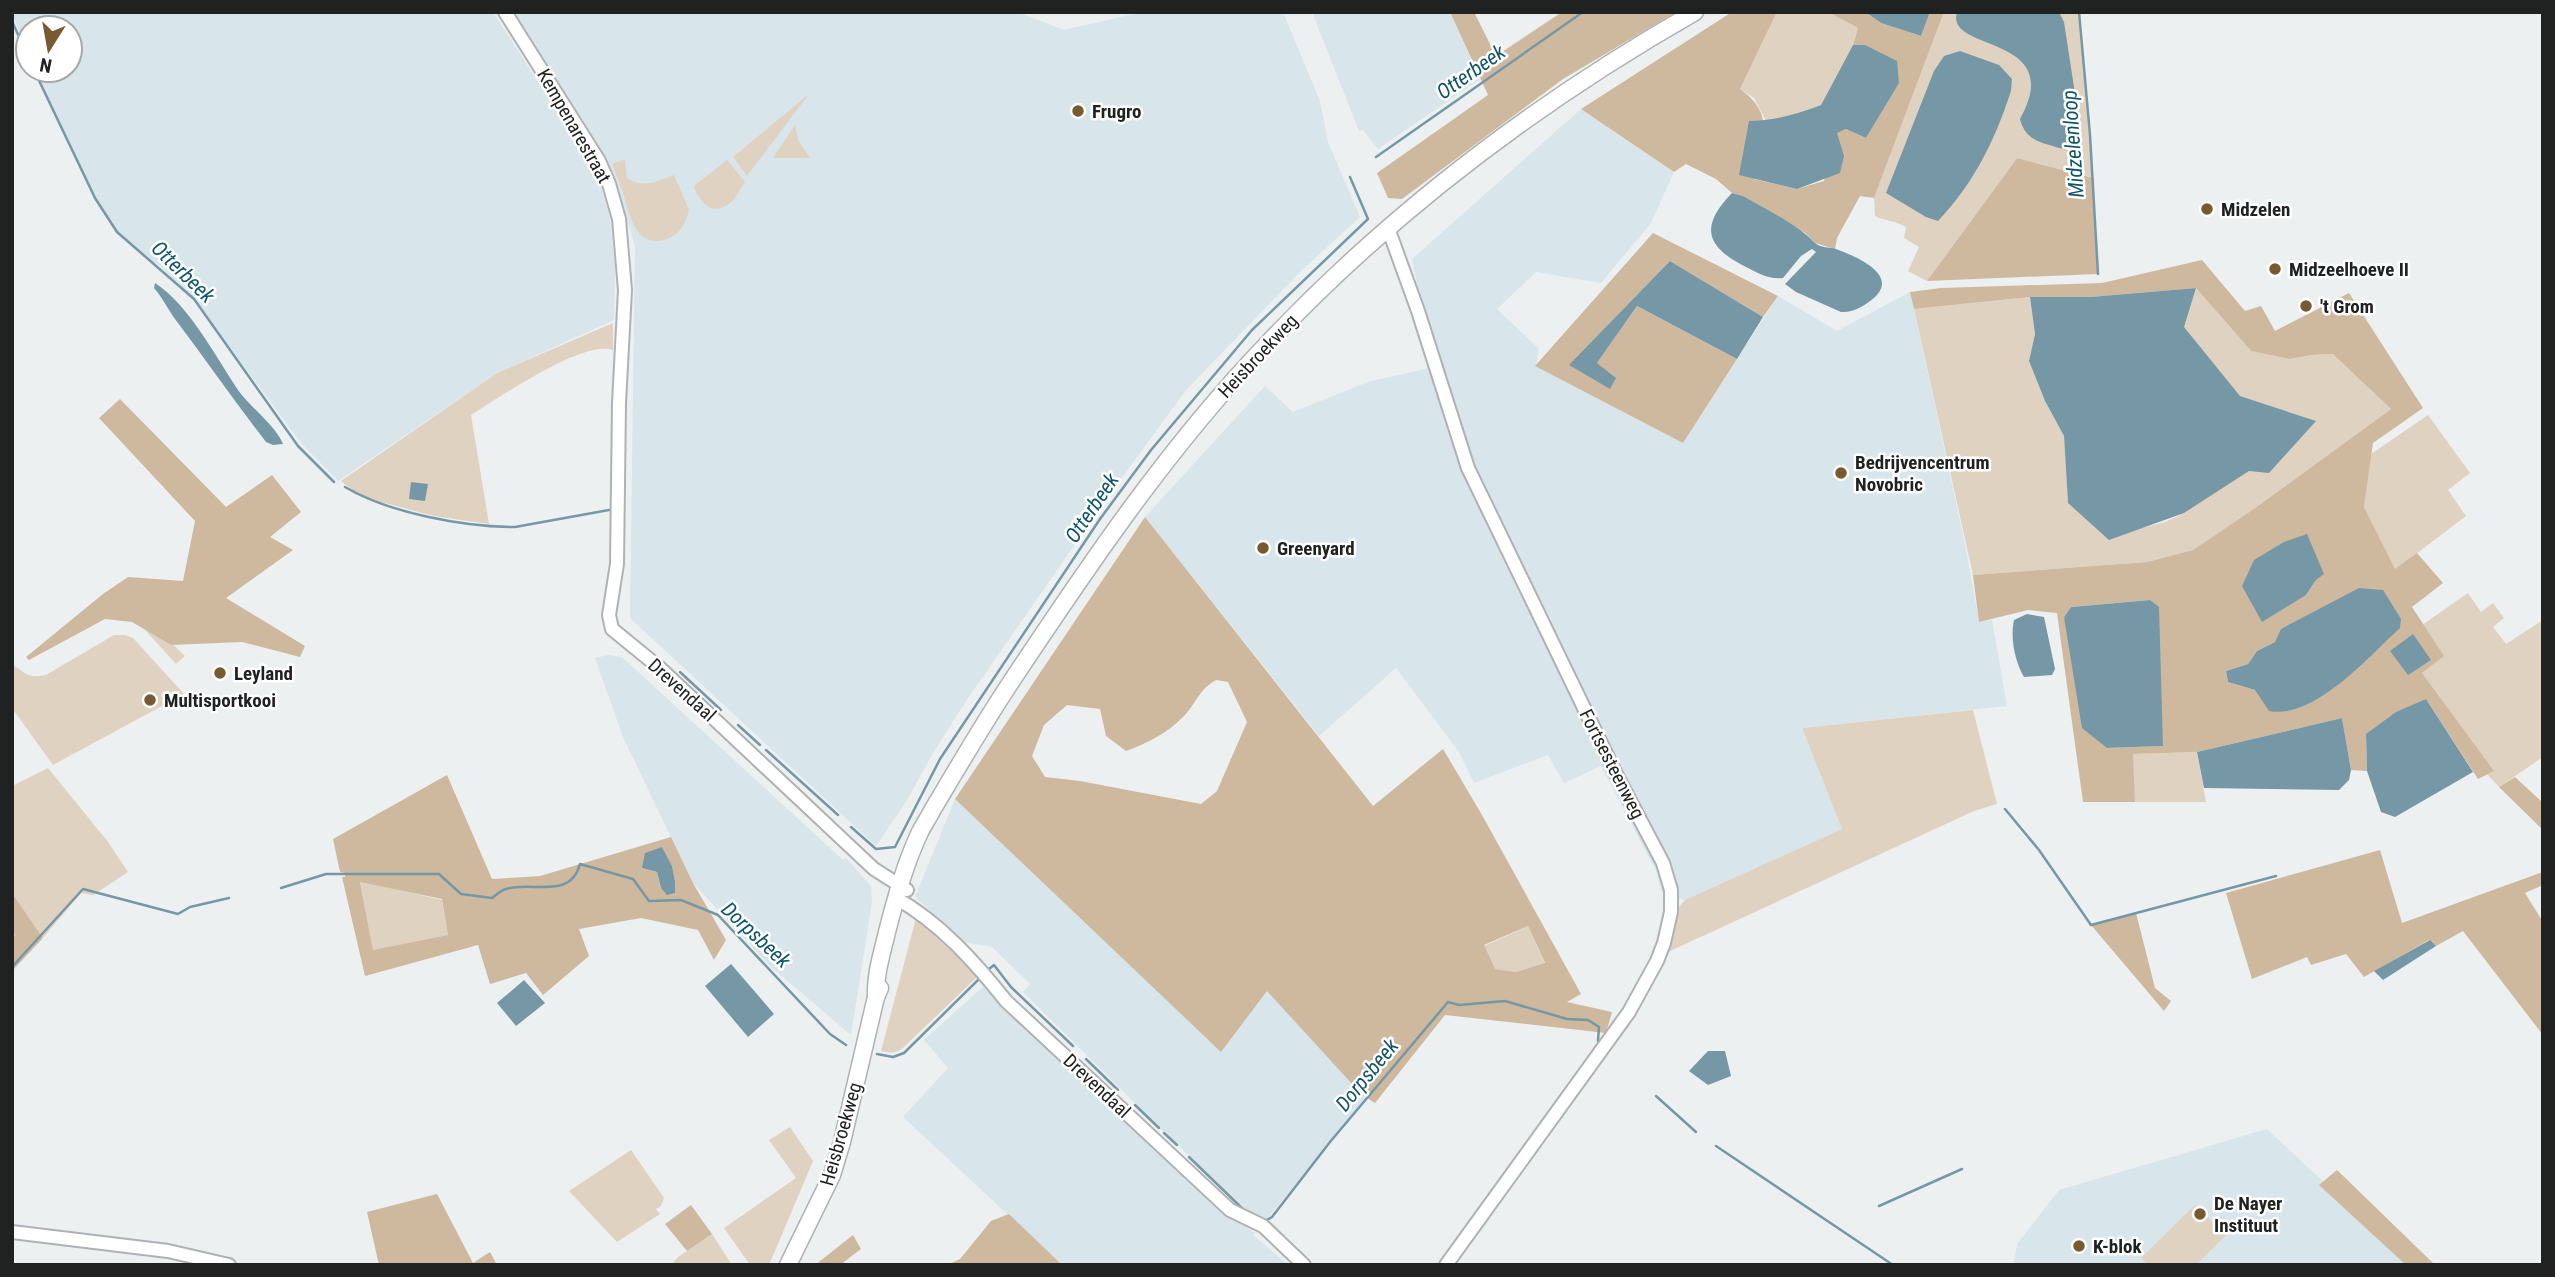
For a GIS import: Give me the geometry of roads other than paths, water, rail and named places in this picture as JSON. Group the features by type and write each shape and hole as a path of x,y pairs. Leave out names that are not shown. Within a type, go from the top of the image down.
{"main road":[{"name":"Heisbroekweg","path":"788,1265 832,1175 876,997 882,983 901,894 934,808 965,751 1072,590 1159,471 1267,344 1388,228 1485,150 1548,105 1695,12"}],"street":[{"name":"Kempenarestraat","path":"505,12 598,161 614,201 622,249 625,316 619,402 617,564 609,615 612,629"},
{"name":"Fortsesteenweg","path":"1388,228 1418,311 1468,468 1616,774 1663,863 1671,890 1671,912 1664,943 1629,1012 1446,1265"},
{"name":"Drevendaal","path":"612,629 662,669 980,969 1006,1001 1230,1210 1263,1226 1304,1265"},
{"path":"12,1232 169,1251 229,1265"}],"water":[{"path":"1865,12 1930,12 1921,36 1881,23"},
{"path":"1957,12 2059,12 2064,22 2080,126 2075,145 2066,150 2037,141 2027,133 2020,119 2031,91 2029,72 2018,58 1968,34 1958,25"},
{"path":"1853,45 1865,45 1897,61 1899,83 1866,138 1846,129 1837,133 1844,156 1840,173 1797,189 1739,175 1749,121 1785,116 1821,105"},
{"path":"1960,51 1999,65 2012,79 2011,91 1982,160 1962,192 1938,221 1926,217 1886,193 1934,71 1944,56"},
{"path":"1732,193 1743,196 1781,218 1817,245 1836,249 1863,261 1878,274 1882,281 1881,289 1864,306 1841,312 1796,292 1785,284 1816,252 1812,249 1801,256 1783,278 1764,276 1722,252 1715,244 1711,226 1721,205"},
{"path":"1670,261 1763,317 1737,359 1637,306 1597,363 1616,378 1610,389 1569,365"},
{"path":"155,283 179,304 238,390 275,430 283,444 273,445 266,442 175,319 154,288"},
{"path":"2196,288 2184,327 2240,396 2316,421 2269,473 2249,471 2184,513 2109,540 2068,503 2064,436 2045,401 2029,361 2035,334 2030,297 2090,297"},
{"path":"411,482 428,484 425,501 409,499"},
{"path":"2307,534 2324,574 2316,580 2306,595 2262,622 2242,586 2254,560 2284,542"},
{"path":"2359,588 2383,590 2401,619 2400,628 2357,669 2322,696 2304,706 2286,711 2269,711 2255,690 2228,682 2226,671 2248,664 2257,651 2275,642 2281,629"},
{"path":"2150,600 2159,607 2163,746 2107,748 2082,728 2064,617 2071,607"},
{"path":"2027,614 2044,617 2055,669 2052,675 2024,677 2018,664 2013,642 2014,620"},
{"path":"2413,634 2431,660 2408,675 2390,651"},
{"path":"2426,699 2473,772 2395,817 2381,812 2367,771 2366,734 2396,712"},
{"path":"2342,718 2351,770 2349,780 2339,790 2204,788 2197,752"},
{"path":"662,847 672,866 675,881 675,893 667,895 661,888 657,872 642,868 645,853"},
{"path":"2430,940 2436,946 2383,980 2374,971"},
{"path":"731,964 774,1014 748,1037 705,986"},
{"path":"524,980 545,1003 516,1026 497,1003"},
{"path":"1708,1051 1725,1051 1731,1076 1708,1085 1689,1071"}],"waterway":[{"name":"Otterbeek","path":"1376,157 1583,12"},
{"name":"Midzelenloop","path":"2079,12 2098,274"},
{"name":"Otterbeek","path":"12,21 14,26"},
{"name":"Otterbeek","path":"41,84 95,198 117,232 194,299 298,446 334,482"},
{"name":"Otterbeek","path":"851,827 876,849 895,847 940,759 1100,519 1151,450 1252,330 1368,219 1350,177"},
{"name":"Otterbeek","path":"345,487 383,504 427,517 495,526 515,527 609,510"},
{"name":"Otterbeek","path":"680,672 721,710"},
{"name":"Otterbeek","path":"738,725 760,745"},
{"name":"Otterbeek","path":"766,750 838,815"},
{"path":"2005,809 2039,850 2091,925 2276,876"},
{"name":"Dorpsbeek","path":"281,888 326,874 439,874 461,894 492,898 504,890 516,887 559,886 575,875 580,864 633,879 649,901 681,900 718,915 830,1034 846,1045"},
{"name":"Dorpsbeek","path":"12,967 83,889 178,914 190,907 229,898"},
{"name":"Dorpsbeek","path":"989,969 994,965 1011,987 1073,1046"},
{"name":"Dorpsbeek","path":"877,1054 893,1057 904,1053 979,979"},
{"name":"Dorpsbeek","path":"1265,1221 1272,1217 1330,1142 1448,1002 1459,1005 1505,1001 1567,1019 1588,1020 1599,1027 1598,1041"},
{"name":"Dorpsbeek","path":"1086,1059 1118,1090"},
{"name":"Dorpsbeek","path":"1656,1096 1696,1132"},
{"name":"Dorpsbeek","path":"1135,1105 1159,1128"},
{"name":"Dorpsbeek","path":"1164,1133 1177,1145"},
{"name":"Dorpsbeek","path":"1716,1146 1893,1265"},
{"name":"Dorpsbeek","path":"1189,1157 1245,1211"},
{"path":"1879,1206 1962,1169"}],"place":[{"name":"Frugro","path":"1078,111"},
{"name":"Midzelen","path":"2207,209"},
{"name":"Midzeelhoeve II","path":"2275,269"},
{"name":"'t Grom","path":"2306,306"},
{"name":"Bedrijvencentrum Novobric","path":"1841,473"},
{"name":"Greenyard","path":"1263,548"},
{"name":"Leyland","path":"220,673"},
{"name":"Multisportkooi","path":"150,700"},
{"name":"De Nayer Instituut","path":"2200,1214"},
{"name":"K-blok","path":"2079,1246"}]}
